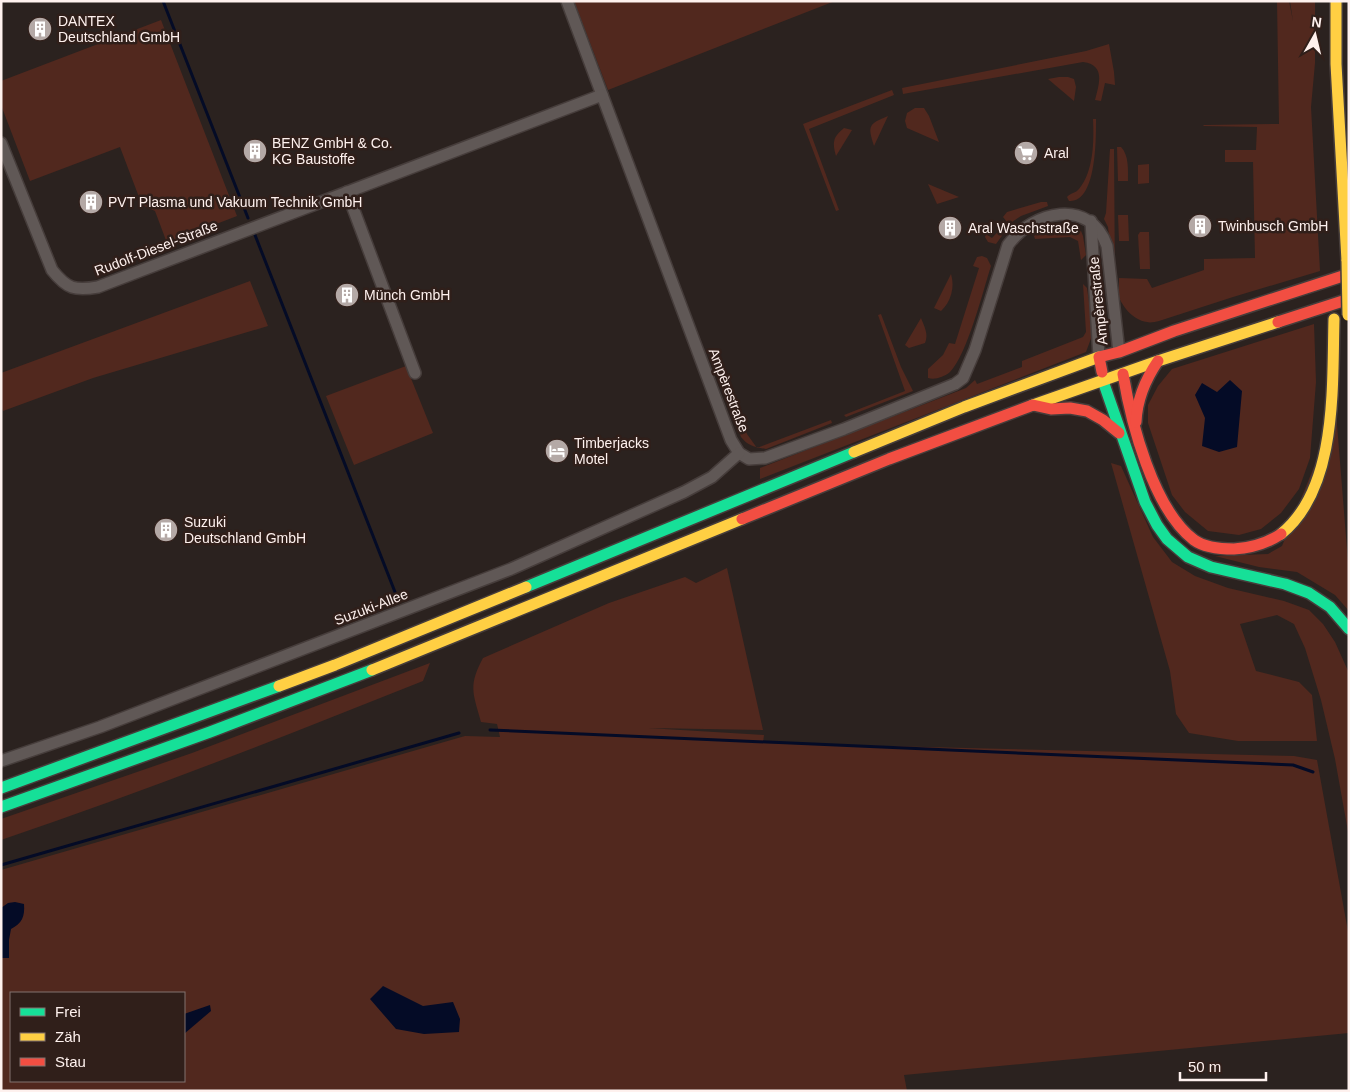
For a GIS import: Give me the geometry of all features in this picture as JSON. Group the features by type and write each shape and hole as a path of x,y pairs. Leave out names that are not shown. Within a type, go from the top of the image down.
{"main road":[{"path":"1336,1 1336,64 1348,320"},
{"path":"1334,236 1343,210"},
{"path":"1119,352 1126,396 1136,430 1154,483 1162,500 1176,521 1193,539 1213,547 1231,550 1253,548 1272,540 1287,530 1303,510 1314,489 1323,457 1329,415 1334,319 1334,266"},
{"path":"1,788 89,758 335,665 946,414 1099,357 1119,352 1174,331 1349,274"},
{"path":"1,807 210,732 355,677 889,459 1158,361 1349,299"},
{"path":"1099,357 1103,381 1119,433 1150,513 1157,527 1176,548 1185,556 1209,568 1287,584 1302,589 1328,604 1349,629"},
{"path":"1136,430 1136,411 1140,393 1158,361"},
{"path":"1033,405 1052,409 1070,408 1087,411 1103,420 1119,433"}],"street":[{"name":"Ampèrestraße","path":"567,1 731,440 739,453 749,459 765,458 844,429 955,384 963,378 972,360 1008,245 1014,236 1034,221 1062,214 1077,214 1100,230 1107,246 1119,352"},
{"name":"Rudolf-Diesel-Straße","path":"1,143 52,270 61,282 71,288 84,290 602,95"},
{"path":"347,192 415,373"},
{"name":"Ampèrestraße","path":"1091,222 1099,357"},
{"name":"Suzuki-Allee","path":"1,761 100,727 511,568 684,492 712,477 739,453"}],"shaded area":[{"path":"574,1 835,1 608,90"},
{"path":"1277,1 1289,1 1293,21 1290,1 1315,1 1315,63 1311,107 1320,271 1159,321 1142,321 1132,315 1121,302 1117,292 1119,289 1119,278 1147,279 1152,288 1204,270 1204,259 1255,258 1253,162 1225,162 1225,150 1256,150 1257,127 1203,126 1279,124"},
{"path":"161,20 237,216 167,243 155,211 142,205 120,147 30,181 1,105 1,81"},
{"path":"1109,44 1115,85 1105,83 1101,101 1095,100 1099,82 1098,71 1090,64 1083,62 903,94 902,88 1086,51"},
{"path":"1059,77 1074,79 1076,87 1074,101 1048,79"},
{"path":"892,90 894,95 809,129 839,210 836,211 803,124"},
{"path":"915,108 924,108 939,142 907,128 905,121 907,113"},
{"path":"888,116 874,146 871,126 873,123"},
{"path":"1093,119 1096,119 1096,140 1090,181 1085,192 1078,199 1069,201 1067,197 1079,189 1088,173 1093,146"},
{"path":"844,128 852,130 836,156 834,140"},
{"path":"1117,147 1121,147 1124,150 1128,163 1128,181 1118,181"},
{"path":"1110,149 1114,149 1115,288 1108,227 1104,219"},
{"path":"1149,164 1149,183 1138,184 1138,165"},
{"path":"928,184 959,197 937,204"},
{"path":"1047,202 1048,206 1021,216 1012,222 996,244 988,242 985,237 986,234 992,238 1007,222 1003,217 1007,212"},
{"path":"1118,215 1128,215 1129,241 1119,241"},
{"path":"1064,226 1081,231 1086,255 1081,260 1078,241 1070,237 1035,239 1034,236 1040,231"},
{"path":"1140,232 1149,232 1150,269 1140,269 1138,235"},
{"path":"977,257 987,258 991,266 974,322 962,352 950,372 939,378 928,378 928,369 943,355 949,343 955,344 979,268 973,266"},
{"path":"951,274 953,284 951,294 941,311 934,308"},
{"path":"250,281 268,326 93,378 3,411 1,406 1,373"},
{"path":"1083,284 1087,288 1093,333 1086,352 760,479 760,468 966,388 975,380 977,384 1022,367 1022,361 1083,337 1086,332"},
{"path":"881,314 901,367 913,391 846,417 844,415 905,391 878,315"},
{"path":"921,318 926,333 925,343 909,348 905,345"},
{"path":"1314,324 1316,382 1310,458 1299,489 1281,513 1261,529 1239,535 1208,531 1185,512 1172,495 1148,423 1148,405 1158,386 1172,369"},
{"path":"406,366 433,433 354,465 326,396"},
{"path":"724,371 747,434 756,447 741,437 718,372"},
{"path":"1336,412 1349,574 1349,611 1335,595 1297,572 1259,567 1215,556 1268,554 1282,546"},
{"path":"831,420 832,423 766,449 758,448"},
{"path":"1111,463 1121,466 1153,537 1172,562 1195,576 1228,588 1284,601 1309,610 1323,624 1335,642 1349,673 1349,837 1335,759 1321,700 1305,648 1294,624 1277,615 1240,624 1256,671 1299,682 1312,695 1317,741 1238,741 1189,733 1176,714 1170,671"},
{"path":"727,568 763,730 648,728 764,735 763,743 1294,756 1317,760 1349,937 1349,1033 904,1075 907,1091 1,1091 1,870 465,736 500,737 497,724 481,722 474,696 475,676 483,658 609,603 685,577 696,583"},
{"path":"430,663 423,681 213,764 1,840 1,819 192,753"}],"water":[{"path":"1230,380 1242,391 1237,447 1219,452 1202,446 1205,418 1195,395 1202,383 1217,392"},
{"path":"8,903 24,904 24,913 20,922 11,929 9,958 1,958 1,908"},
{"path":"383,986 423,1006 453,1002 460,1019 459,1032 424,1034 396,1029 370,999"},
{"path":"210,1005 211,1011 185,1033 185,1014"}],"waterway":[{"path":"163,1 248,218"},
{"path":"255,235 395,592"},
{"path":"490,730 1293,765 1313,772"},
{"path":"1,865 459,733"}],"traffic: fast":[{"path":"1103,381 1145,502 1167,539 1188,557 1211,567 1285,584 1309,593 1330,607 1349,629"},
{"path":"526,587 854,452"},
{"path":"1,807 210,732 372,670"},
{"path":"1,788 279,686"}],"traffic: slow":[{"path":"1336,1 1336,64 1347,261"},
{"path":"1347,261 1348,315"},
{"path":"1281,534 1300,514 1313,490 1322,463 1328,434 1331,404 1334,319"},
{"path":"1033,405 1158,361 1278,322"},
{"path":"854,452 964,407 1099,357"},
{"path":"372,670 742,519"},
{"path":"279,686 526,587"}],"traffic: jam":[{"path":"1102,372 1099,357 1119,352 1174,331 1349,274"},
{"path":"1278,322 1349,299"},
{"path":"1136,422 1142,390 1158,361"},
{"path":"1123,374 1132,416 1146,463 1167,508 1180,526 1198,543 1224,549 1253,546 1264,543 1281,534"},
{"path":"742,519 889,459 1033,405 1051,409 1070,408 1087,411 1103,420 1119,433"}],"place":[{"name":"DANTEX Deutschland GmbH","path":"40,29"},
{"name":"BENZ GmbH & Co. KG Baustoffe","path":"255,151"},
{"name":"Aral","path":"1026,153"},
{"name":"PVT Plasma und Vakuum Technik GmbH","path":"91,202"},
{"name":"Twinbusch GmbH","path":"1200,226"},
{"name":"Aral Waschstraße","path":"950,228"},
{"name":"Münch GmbH","path":"347,295"},
{"name":"Timberjacks Motel","path":"557,451"},
{"name":"Suzuki Deutschland GmbH","path":"166,530"}]}
